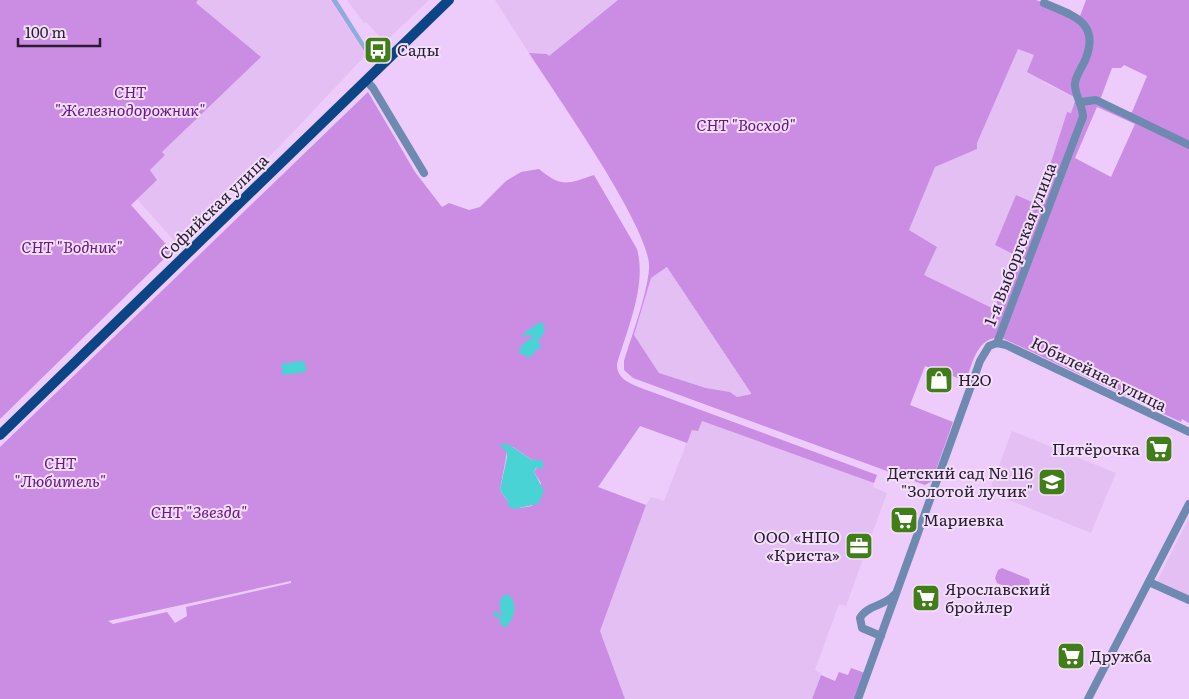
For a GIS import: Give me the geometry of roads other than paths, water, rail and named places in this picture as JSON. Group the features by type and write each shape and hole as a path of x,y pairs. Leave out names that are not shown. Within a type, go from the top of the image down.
{"main road":[{"name":"Софийская улица","path":"0,435 448,0"}],"street":[{"name":"1-я Выборгская улица","path":"858,699 982,357 986,348 997,344 1080,126 1083,114 1075,84 1090,40 1086,26 1079,18 1044,3"},
{"path":"366,80 373,88 424,173"},
{"path":"1081,102 1096,100 1189,145"},
{"name":"Юбилейная улица","path":"997,344 1006,345 1189,432"},
{"path":"1088,699 1189,504"},
{"path":"1149,582 1189,600"},
{"path":"881,636 862,628 860,618 863,612 888,600 896,591"}],"waterway":[{"path":"334,0 370,56"}],"place":[{"name":"Сады","path":"378,50"},
{"name":"H2O","path":"939,380"},
{"name":"Пятёрочка","path":"1159,449"},
{"name":"Детский сад № 116 \"Золотой лучик\"","path":"1052,482"},
{"name":"Мариевка","path":"904,520"},
{"name":"ООО «НПО «Криста»","path":"859,546"},
{"name":"Ярославский бройлер","path":"926,598"},
{"name":"Дружба","path":"1071,656"}],"park label":[{"name":"СНТ \"Железнодорожник\"","path":"130,101"},
{"name":"СНТ \"Восход\"","path":"746,125"},
{"name":"СНТ \"Водник\"","path":"72,247"},
{"name":"СНТ \"Любитель\"","path":"60,472"},
{"name":"СНТ \"Звезда\"","path":"199,512"}]}
